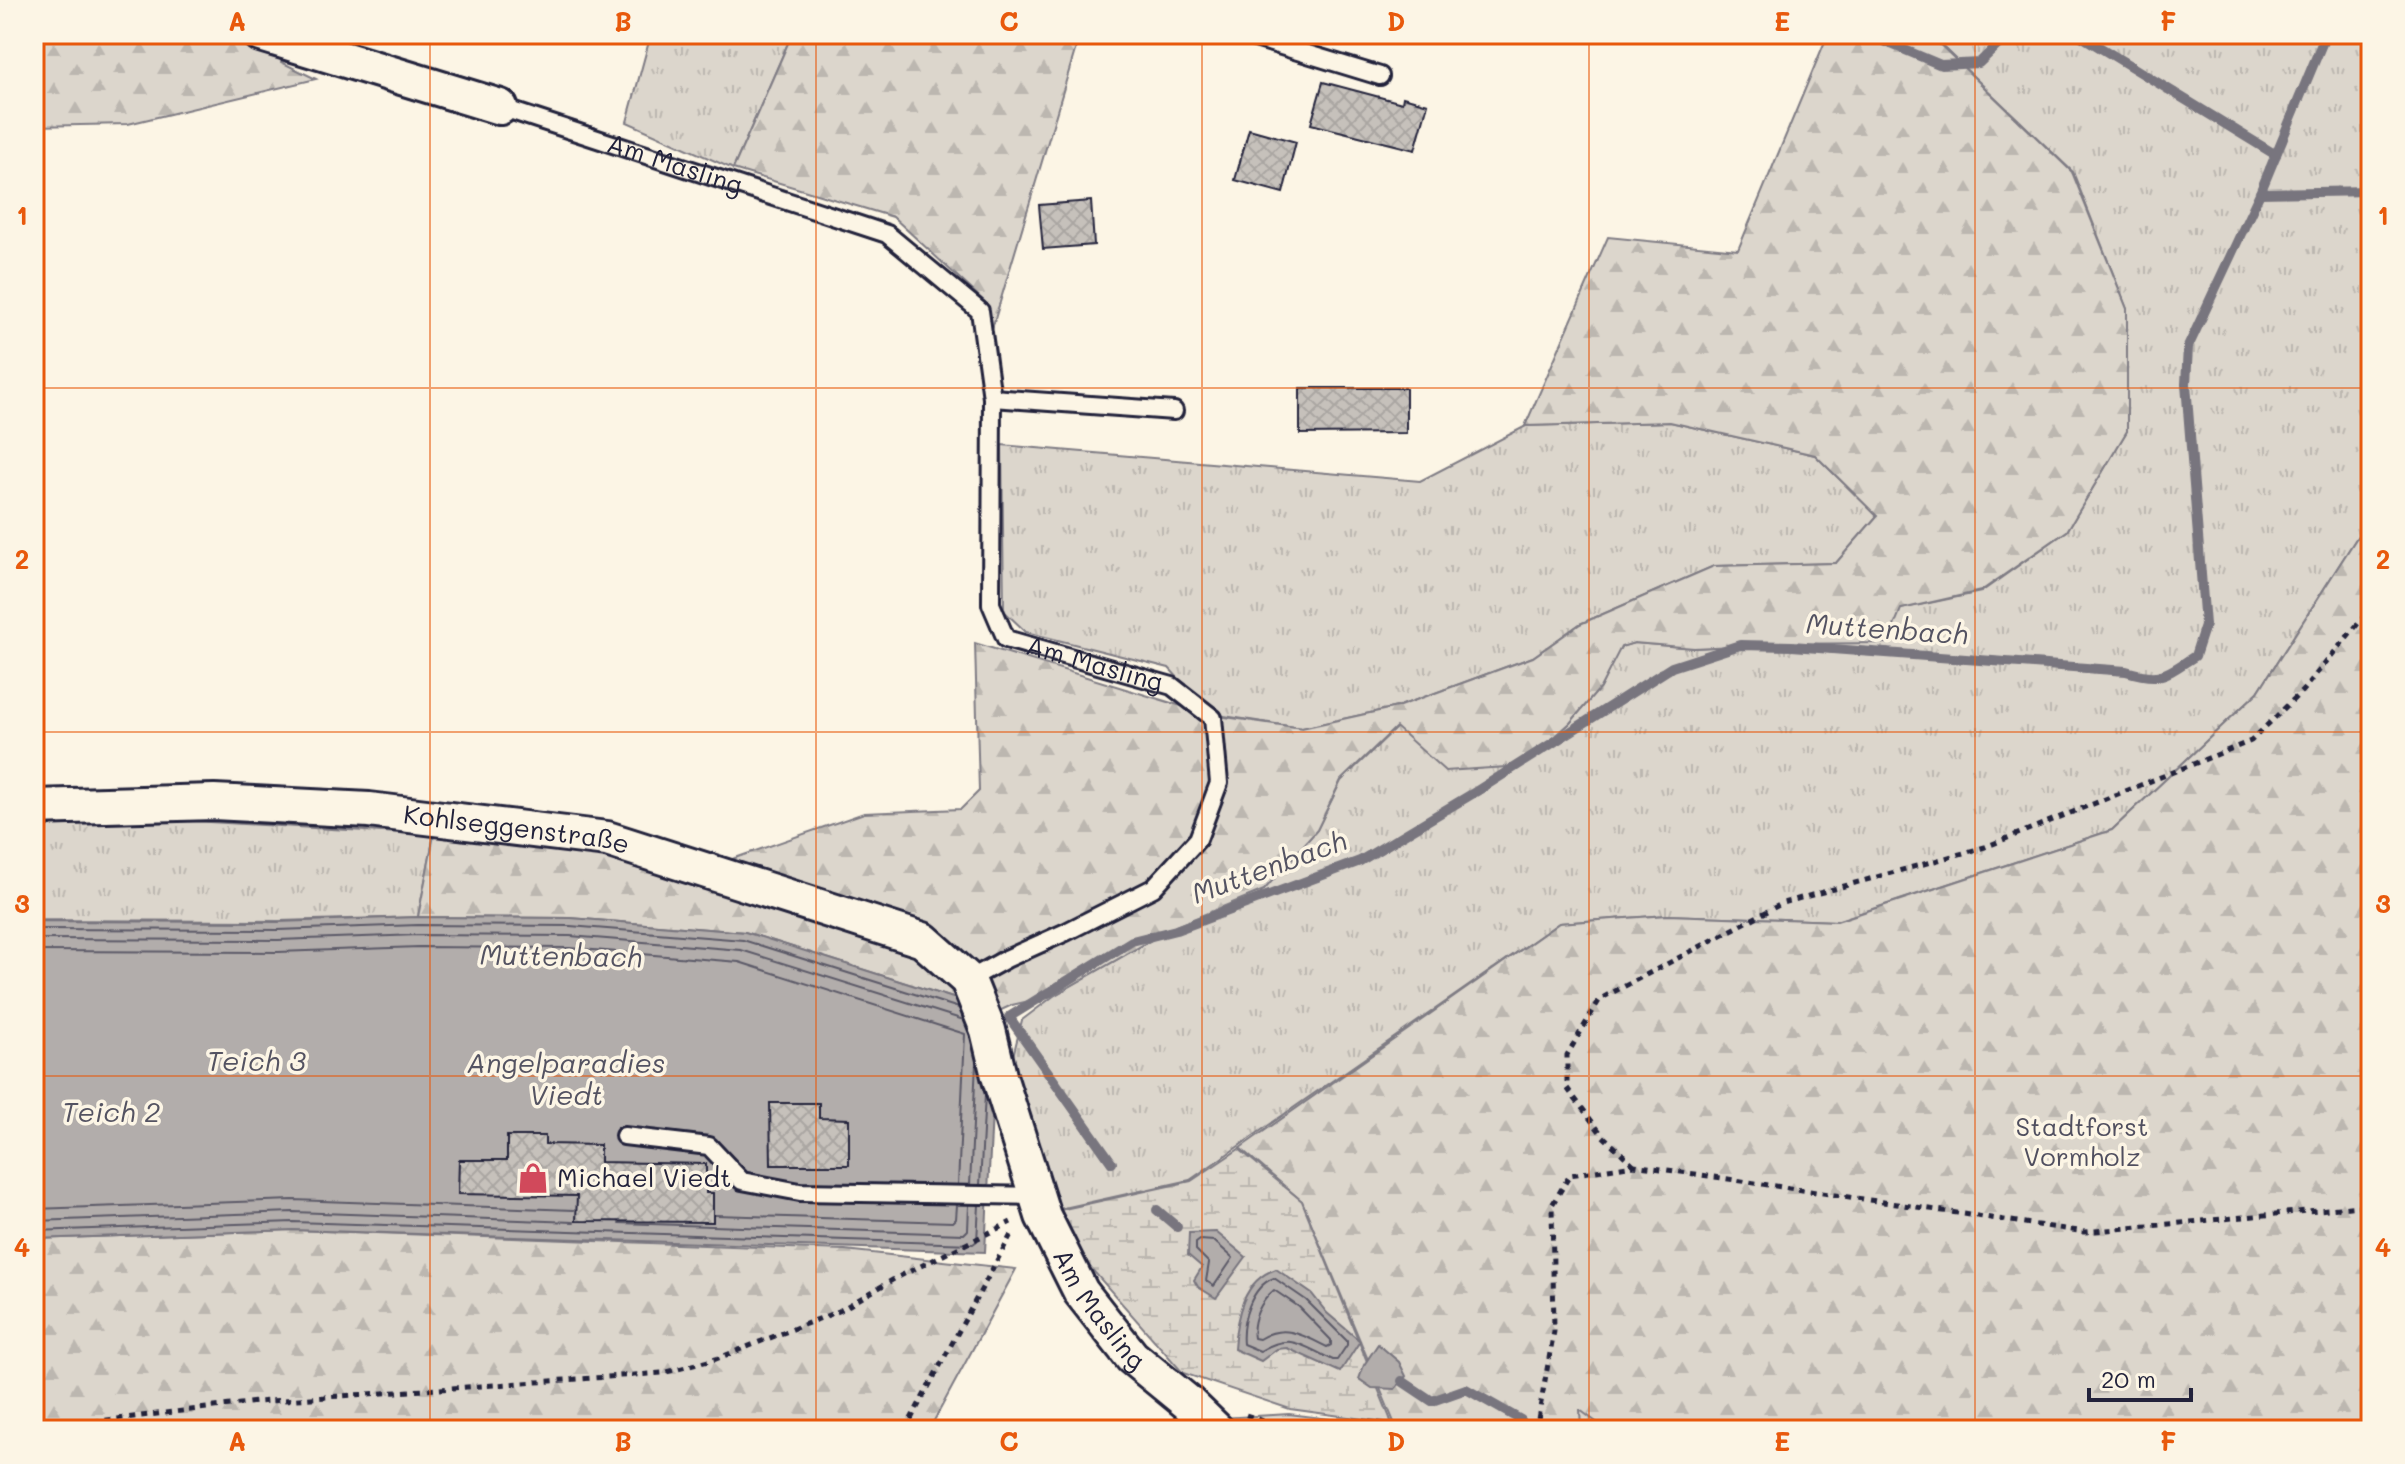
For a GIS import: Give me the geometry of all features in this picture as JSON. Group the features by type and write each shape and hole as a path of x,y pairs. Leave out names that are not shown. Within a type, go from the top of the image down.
{"street":[{"name":"Am Masling","path":"261,34 500,107"},
{"name":"Kohlseggenstraße","path":"34,807 214,802 369,810 607,839 923,940 968,980"},
{"name":"Am Masling","path":"968,980 988,1030 999,1076 1043,1216 1081,1292 1132,1357 1216,1430"}],"lane":[{"path":"1242,34 1380,76"},
{"name":"Am Masling","path":"500,107 887,234 980,311 992,398 991,604 1006,639 1172,686 1213,718 1219,783 1198,839 1153,888 968,980"},
{"path":"992,398 1174,411"},
{"path":"624,1136 709,1146 742,1181 800,1192 1037,1196"}],"path":[{"path":"1634,1165 1603,1136 1567,1088 1567,1055 1600,999 1783,903 1985,847 2251,741 2303,690 2371,608"},
{"path":"1536,1430 1554,1331 1552,1205 1570,1175 1634,1165 2085,1232 2371,1205"},
{"path":"34,1429 256,1402 663,1373 716,1359 839,1311 894,1279 1020,1218 905,1430"}],"green space":[{"path":"34,34 288,34 281,62 316,79 128,124 34,126"},
{"path":"651,34 792,34 733,169 627,122"},
{"path":"792,34 1080,34 992,329 985,302 893,217 733,169"},
{"path":"1828,34 1929,34 2072,172 2127,309 2127,431 2067,531 1981,591 1901,609 1887,643 1694,648 1634,643 1621,647 1600,688 1570,723 1522,766 1445,771 1396,727 1341,780 1317,830 1264,890 1176,926 1055,995 1012,1005 997,1012 745,932 570,918 418,917 434,835 718,864 864,813 961,809 979,791 975,643 1211,715 1302,728 1397,707 1533,657 1580,624 1714,566 1836,563 1877,516 1815,455 1670,422 1525,426 1608,237 1738,250"},
{"path":"1929,34 2371,34 2371,512 2258,692 2112,830 1836,921 1667,915 1559,923 1190,1180 1055,1210 1008,1076 1022,1020 1055,995 1176,926 1264,890 1317,830 1341,781 1397,727 1445,770 1522,766 1570,723 1600,688 1620,647 1634,643 1694,648 1772,644 1901,609 1981,592 2067,531 2127,431 2127,309 2073,172"},
{"path":"1670,422 1815,455 1877,516 1836,563 1714,566 1580,624 1533,657 1397,707 1302,728 1211,714 1169,668 1026,632 1004,611 1002,445 1420,481 1526,426"},
{"name":"Stadtforst Vormholz","path":"2371,512 2371,1430 1167,1430 1169,1421 1289,1414 1396,1427 1302,1201 1240,1148 1559,923 1667,915 1837,921 2112,830 2258,692"},
{"path":"106,816 434,835 418,917 279,921 34,920 34,818"},
{"path":"1239,1149 1302,1201 1392,1423 1290,1409 1183,1373 1081,1257 1055,1211 1191,1181"},
{"path":"294,1230 845,1250 1016,1269 929,1430 34,1430 34,1239"},
{"path":"1580,1410 1607,1430 1581,1430"}],"water":[{"name":"Angelparadies Viedt","path":"418,917 571,918 745,932 997,1012 985,1252 293,1230 34,1239 34,921 278,922"},
{"path":"1216,1232 1246,1257 1216,1298 1198,1287 1194,1280 1202,1267 1188,1255 1189,1233"},
{"path":"1276,1269 1312,1294 1327,1313 1360,1341 1340,1372 1287,1348 1277,1349 1261,1361 1234,1349 1243,1301 1256,1282"},
{"path":"1378,1344 1399,1362 1406,1376 1395,1389 1372,1388 1359,1379"}],"building":[{"path":"1323,82 1402,103 1403,97 1428,104 1415,150 1311,124"},
{"path":"1249,129 1296,142 1283,193 1235,180"},
{"path":"1091,201 1094,245 1043,249 1039,205"},
{"path":"1300,388 1406,388 1406,433 1300,434"},
{"path":"770,1103 819,1103 819,1118 849,1119 849,1165 771,1165"},
{"path":"507,1136 545,1136 545,1144 600,1145 600,1162 706,1164 706,1193 713,1193 713,1222 576,1221 577,1196 458,1194 459,1160 507,1160"}],"waterway":[{"path":"1867,34 1941,65 1979,63 2009,34"},
{"path":"2078,34 2276,155"},
{"name":"Muttenbach","path":"1112,1163 1009,1017 1132,941 1176,930 1360,861 1672,667 1740,645 1792,646 2126,671 2148,676 2163,675 2195,656 2205,625 2186,384 2188,347 2260,193 2326,34"},
{"path":"2260,193 2371,191"},
{"path":"1157,1210 1177,1227"},
{"path":"1402,1381 1432,1401 1466,1389 1521,1420"}],"place":[{"name":"Michael Viedt","path":"533,1178"}],"water label":[{"name":"Teich 3","path":"256,1061"},
{"name":"Teich 2","path":"111,1112"}]}
